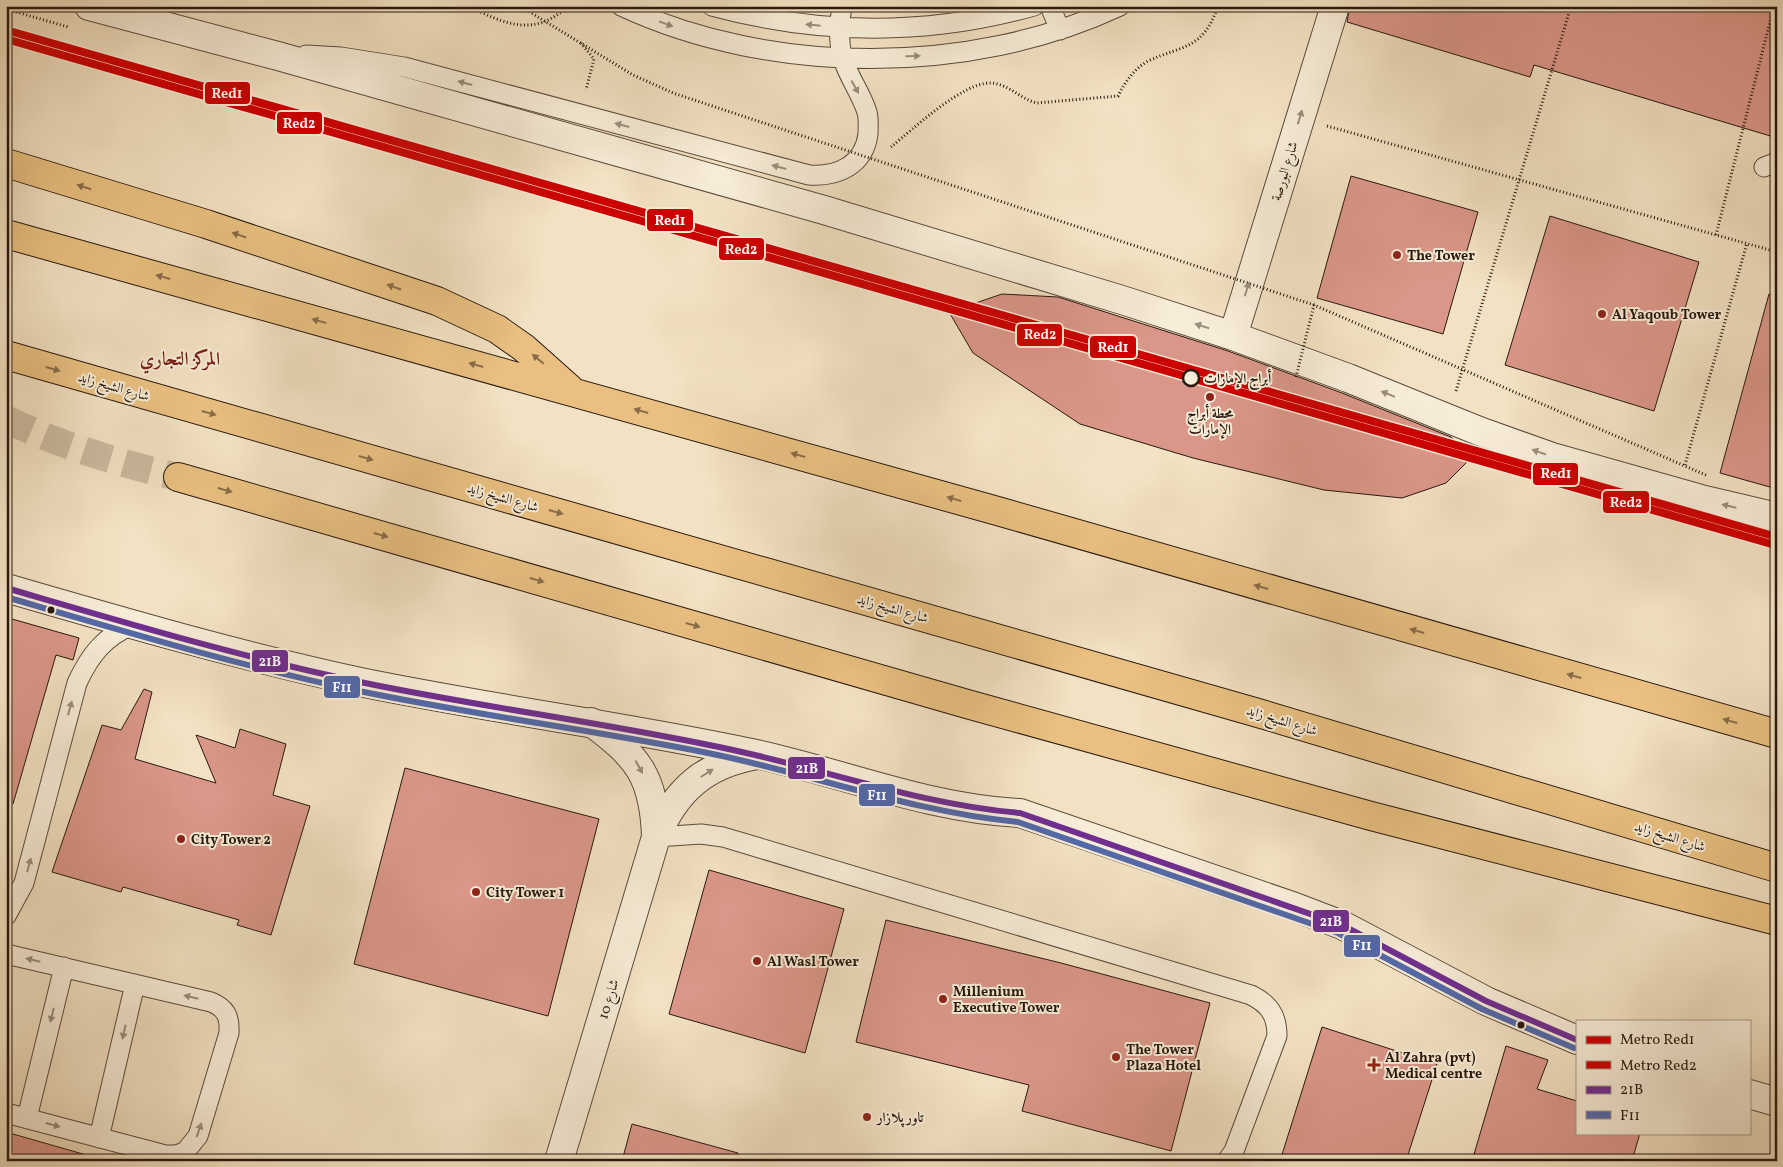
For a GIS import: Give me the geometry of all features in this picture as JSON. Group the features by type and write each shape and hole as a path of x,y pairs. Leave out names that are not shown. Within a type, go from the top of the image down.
{"highway":[{"path":"6,163 206,224 437,300 468,314 517,343 550,369 573,392"},
{"path":"6,234 573,392 1777,734"},
{"name":"شارع الشيخ زايد","path":"6,355 1258,713 1777,868"},
{"path":"178,476 996,712 1371,816 1777,921"}],"street":[{"path":"89,6 278,56 824,210 1233,336 1348,378 1479,432 1552,457 1701,499 1777,517"},
{"name":"شارع البورصة","path":"1233,336 1335,6"},
{"path":"6,588 255,658 344,678 590,722 758,755 956,804 999,812 1020,813 1295,907 1342,925 1486,1001 1576,1040"},
{"name":"شارع 10","path":"590,722 622,746 636,761 652,798 656,838"},
{"name":"شارع 10","path":"559,1161 656,838 674,802 703,774 729,762 758,755"},
{"path":"1750,1094 1777,1102"}],"lane":[{"path":"621,6 670,26 718,40 786,53 842,58 926,56 1012,44 1060,30 1120,6"},
{"path":"712,6 775,21 839,28 926,27 961,23 1034,6"},
{"path":"278,56 341,57 404,67 810,175 821,176 839,173 853,164 861,156 867,140 868,113 847,73 842,58 839,28 842,6"},
{"path":"1050,6 1060,30"},
{"path":"8,912 24,883 77,682 90,656 102,642 116,631 132,624"},
{"path":"656,838 693,834 723,837 1242,992 1263,1001 1272,1011 1277,1023 1276,1036 1234,1151 1227,1161"},
{"path":"6,954 220,1006 227,1013 229,1032 198,1136 185,1152 176,1155 165,1155 6,1113"},
{"path":"27,1118 64,967"},
{"path":"99,1138 135,984"}],"path":[{"path":"468,6 494,19 522,26 542,24 551,20 568,6"},
{"path":"520,6 634,75 694,100 1314,305 1708,476"},
{"path":"890,147 960,93 980,84 1002,85 1028,101 1037,103 1118,96 1130,76 1139,67 1184,49 1196,41 1205,32 1218,6"},
{"path":"1456,392 1571,6"},
{"path":"1716,235 1774,6"},
{"path":"581,43 594,60 586,93"},
{"path":"1300,119 1777,252"},
{"path":"874,160 882,154"},
{"path":"1682,475 1747,244"},
{"path":"1296,378 1314,305"}],"building":[{"path":"1350,6 1777,6 1777,138 1534,65 1530,77 1347,22"},
{"name":"The Tower","path":"1351,176 1478,212 1443,334 1317,298"},
{"name":"Al Yaqoub Tower","path":"1550,216 1699,262 1654,411 1505,365"},
{"name":"محطة أبراج الإمارات","path":"1002,294 1058,297 1228,351 1342,393 1451,437 1472,457 1446,483 1402,498 1324,490 1193,458 1080,424 973,353 949,312"},
{"path":"1769,294 1777,295 1777,489 1720,473"},
{"path":"12,619 79,638 73,660 56,655 13,804 6,803 6,644"},
{"name":"City Tower 2","path":"144,689 152,692 135,759 216,783 196,735 235,748 240,729 286,744 273,795 310,806 271,935 237,925 239,920 123,887 121,892 52,872 102,725 121,730"},
{"name":"City Tower 1","path":"405,768 599,819 548,1016 354,964"},
{"name":"Al Wasl Tower","path":"709,870 844,909 805,1053 669,1014"},
{"path":"886,920 1061,963 1210,1003 1171,1151 1022,1111 1029,1085 856,1042"},
{"path":"1322,1027 1437,1064 1406,1161 1280,1161"},
{"path":"1506,1046 1548,1060 1537,1089 1576,1101 1576,1134 1640,1134 1632,1161 1472,1161"},
{"path":"632,1124 738,1153 737,1161 622,1161"},
{"path":"6,1132 83,1154 82,1161 6,1161"}],"tunnel":[{"path":"6,419 90,453 178,477"}],"metro line":[{"name":"Red1","path":"6,30 1777,537"},
{"name":"Red2","path":"6,39 1775,545"}],"transit line":[{"name":"21B","path":"6,588 271,662 360,682 709,745 748,753 903,793 981,808 1020,813 1342,925 1486,1001 1576,1040"},
{"name":"F11","path":"6,597 182,647 314,681 446,708 708,753 939,810 1018,822 1338,933 1482,1009 1574,1048"}],"place":[{"name":"The Tower","path":"1397,255"},
{"name":"Al Yaqoub Tower","path":"1602,314"},
{"name":"أبراج الإمارات","path":"1191,378"},
{"name":"محطة أبراج الإمارات","path":"1210,397"},
{"name":"City Tower 2","path":"181,839"},
{"name":"City Tower 1","path":"476,892"},
{"name":"Al Wasl Tower","path":"757,961"},
{"name":"Millenium Executive Tower","path":"943,999"},
{"name":"The Tower Plaza Hotel","path":"1116,1057"},
{"name":"Al Zahra (pvt) Medical centre","path":"1374,1065"},
{"name":"تاور پلازار","path":"867,1117"}],"district":[{"name":"المركز التجاري","path":"180,358"}]}
